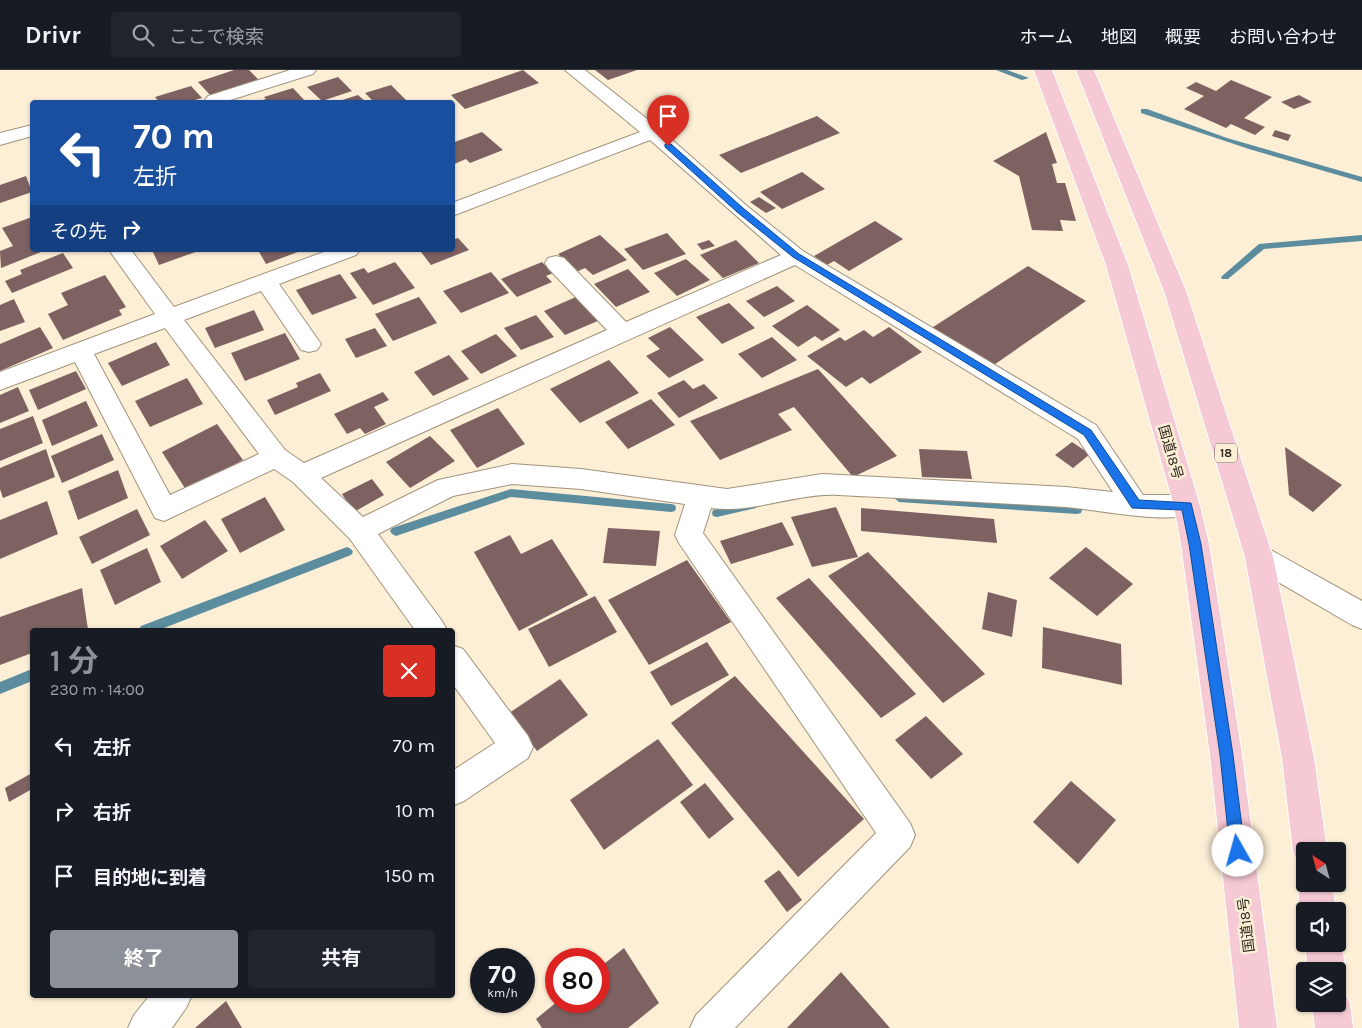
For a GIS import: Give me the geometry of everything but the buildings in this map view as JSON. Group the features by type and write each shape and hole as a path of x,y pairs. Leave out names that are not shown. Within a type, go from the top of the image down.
{"highway":[{"name":"国道18号","path":"1043,70 1116,265 1187,506 1195,544 1226,755 1258,1028"},
{"name":"18","path":"1084,70 1175,291 1259,557 1298,758 1309,842"},
{"path":"1332,1012 1334,1028"}],"street":[{"path":"214,100 307,70"},
{"path":"574,70 653,133 740,210 796,256 1088,432 1136,504"},
{"path":"0,139 30,132"},
{"path":"455,209 653,133"},
{"path":"121,252 276,457 302,475 360,531 431,628"},
{"path":"0,381 168,316 343,252"},
{"path":"302,475 796,256"},
{"path":"556,264 622,332"},
{"path":"265,280 309,344"},
{"path":"80,351 164,510 276,457"},
{"path":"360,531 447,487 512,474 581,479 727,500 822,484 1066,497 1136,504 1187,506"},
{"path":"702,497 689,535 898,835 710,1028"},
{"path":"1259,557 1362,616"},
{"path":"455,662 517,747 455,788"},
{"path":"147,1028 171,998"}],"waterway":[{"path":"1000,70 1025,78"},
{"path":"1144,111 1225,139 1362,180"},
{"path":"1225,277 1262,246 1362,238"},
{"path":"396,531 511,493 671,508"},
{"path":"899,498 1077,510"},
{"path":"717,513 752,505"},
{"path":"150,628 347,552"},
{"path":"0,688 30,676"}],"route":[{"path":"668,146 740,210 796,256 1088,432 1136,504 1187,506 1195,544 1238,851"}]}
